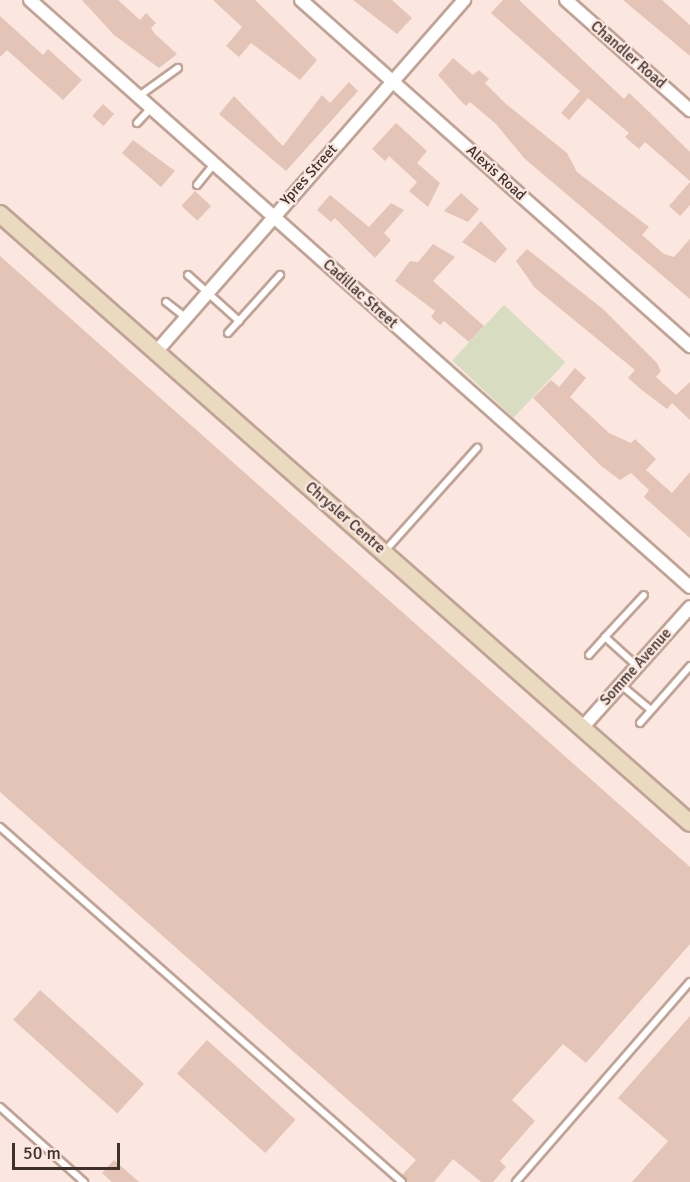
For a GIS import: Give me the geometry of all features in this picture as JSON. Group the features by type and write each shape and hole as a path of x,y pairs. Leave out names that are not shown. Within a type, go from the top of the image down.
{"street":[{"name":"Cadillac Street","path":"30,0 690,587"},
{"name":"Alexis Road","path":"301,0 690,346"},
{"name":"Ypres Street","path":"156,352 272,216 464,0"},
{"name":"Chandler Road","path":"566,0 690,110"},
{"name":"Chrysler Centre","path":"0,214 690,823"},
{"name":"Somme Avenue","path":"582,728 690,607"}],"lane":[{"path":"138,97 178,68"},
{"path":"136,123 151,108"},
{"path":"197,185 214,164"},
{"path":"188,275 239,321"},
{"path":"228,333 280,275"},
{"path":"166,302 185,317"},
{"path":"384,552 477,448"},
{"path":"590,655 644,596"},
{"path":"605,638 637,666"},
{"path":"640,723 690,666"},
{"path":"621,685 651,710"},
{"path":"0,827 402,1182"},
{"path":"516,1182 690,982"},
{"path":"0,1107 84,1182"}],"green space":[{"path":"504,305 565,362 514,418 452,361"}],"building":[{"path":"82,0 118,0 140,20 146,13 156,23 151,28 155,34 177,54 159,68 114,35"},
{"path":"213,0 255,0 317,60 300,80 251,43 239,57 226,46 242,27"},
{"path":"353,0 392,0 412,18 397,34"},
{"path":"503,0 519,0 624,99 629,93 641,104 690,152 690,181 645,142 639,149 625,137 629,133 588,98 569,120 561,113 580,91 491,13"},
{"path":"623,0 662,0 690,25 690,56"},
{"path":"0,16 43,55 48,49 82,80 63,100 7,50 0,57"},
{"path":"453,58 473,75 479,70 489,79 485,83 506,104 567,153 577,172 649,227 642,235 664,254 674,257 690,239 690,299 524,158 496,124 470,102 466,106 459,99 438,75"},
{"path":"349,82 358,91 286,171 219,114 234,96 283,146 322,95 330,103"},
{"path":"103,104 114,114 103,126 92,116"},
{"path":"396,123 427,151 417,163 440,183 428,207 409,191 417,182 389,156 385,161 372,149"},
{"path":"133,140 175,171 161,187 122,153"},
{"path":"690,182 690,205 680,216 669,206"},
{"path":"195,191 211,206 197,221 181,206"},
{"path":"461,193 479,209 468,222 444,211"},
{"path":"330,195 369,227 391,203 404,210 384,233 391,240 375,258 335,218 331,222 317,210"},
{"path":"481,221 507,249 495,263 462,242"},
{"path":"433,244 455,257 433,281 484,326 469,342 444,321 440,325 431,317 435,311 395,281 410,261 418,262"},
{"path":"527,249 603,309 657,363 661,371 656,377 676,395 690,382 690,420 672,403 667,409 643,391 628,378 635,370 535,288 516,261"},
{"path":"0,256 690,867 690,944 586,1063 563,1044 512,1100 535,1121 500,1161 506,1167 493,1182 481,1182 453,1159 434,1182 407,1182 402,1175 416,1160 0,792"},
{"path":"575,368 586,378 570,397 609,433 631,443 635,439 656,459 646,470 672,493 690,472 690,538 644,497 649,490 631,473 620,480 600,465 533,398 551,380 559,387"},
{"path":"40,990 144,1084 117,1113 13,1020"},
{"path":"690,1016 690,1182 632,1182 668,1141 618,1098"},
{"path":"207,1040 295,1120 265,1153 177,1073"},
{"path":"114,1160 139,1182 112,1182 102,1173"}]}
